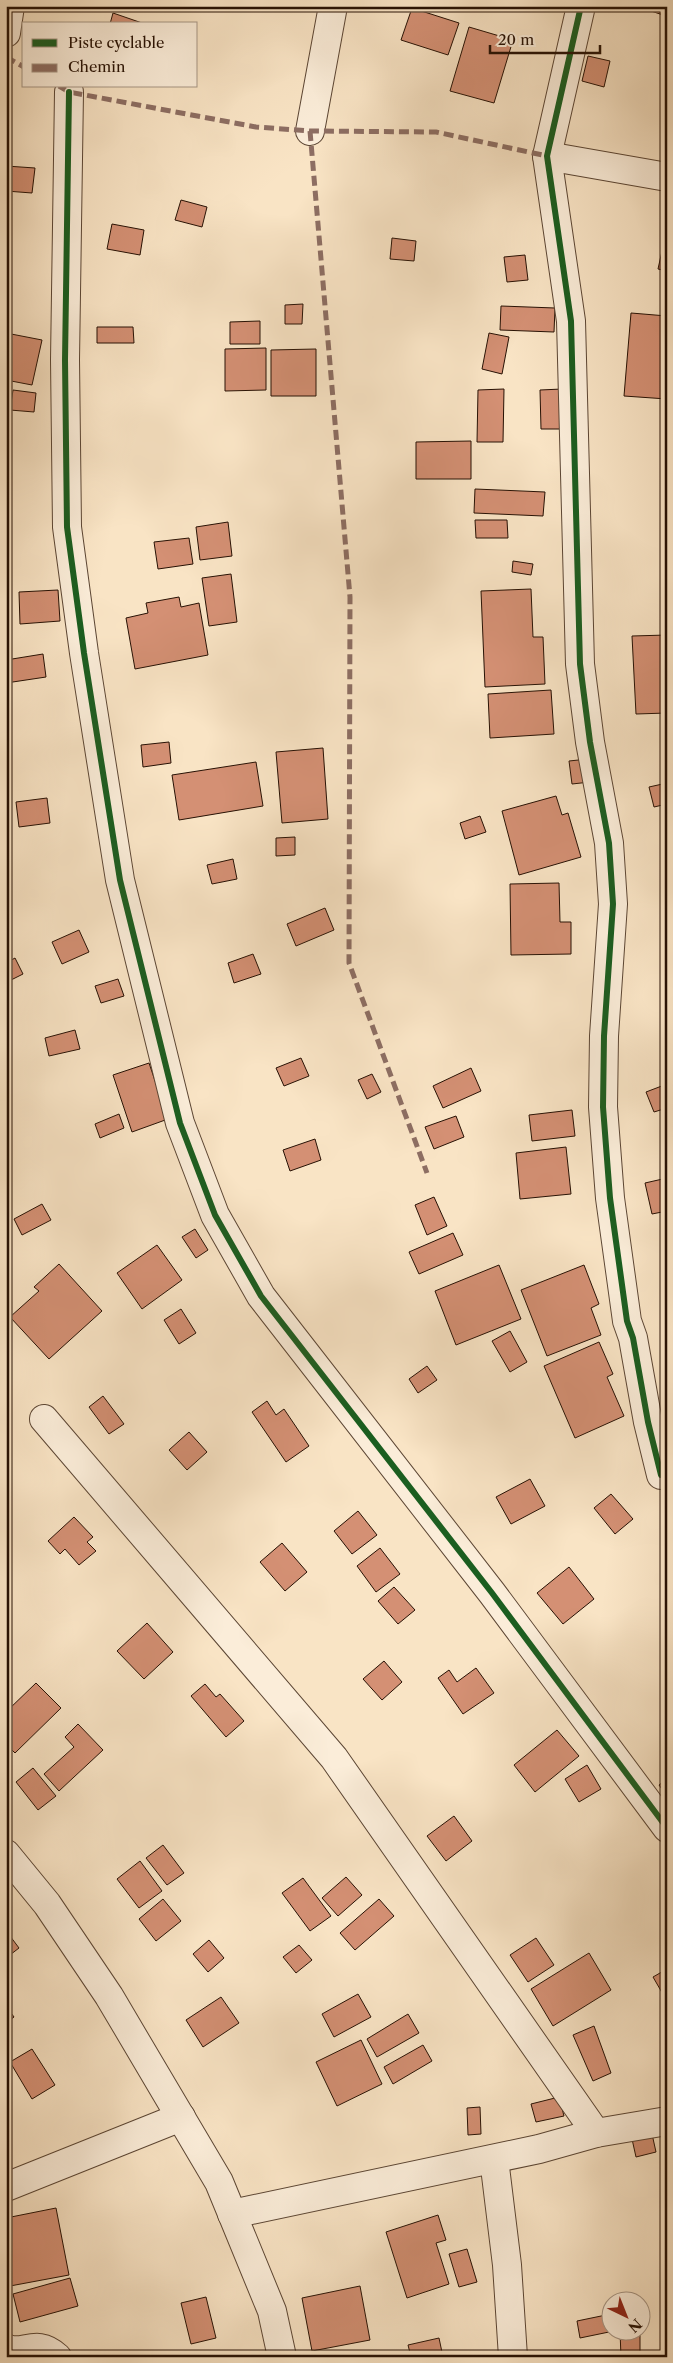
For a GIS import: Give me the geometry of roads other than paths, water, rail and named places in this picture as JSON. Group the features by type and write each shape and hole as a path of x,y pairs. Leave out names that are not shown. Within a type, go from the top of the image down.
{"street":[{"path":"6,33 10,6"},
{"path":"310,131 333,6"},
{"path":"581,6 547,156 570,321 580,664 590,742 609,843 613,904 604,1045 603,1106 610,1198 627,1320 633,1338 648,1422 661,1475"},
{"path":"70,92 65,360 67,527 84,654 120,880 180,1123 215,1215 261,1296 492,1593 667,1828"},
{"path":"547,156 667,177"},
{"path":"44,1418 334,1758 596,2133"},
{"path":"6,1854 47,1904 110,1996 218,2182 272,2311 282,2357"},
{"path":"6,2187 181,2117"},
{"path":"232,2214 539,2149 596,2133 667,2121"},
{"path":"494,2159 508,2265 512,2357"},
{"path":"6,2348 11,2351 36,2346 51,2351 57,2357"}]}
